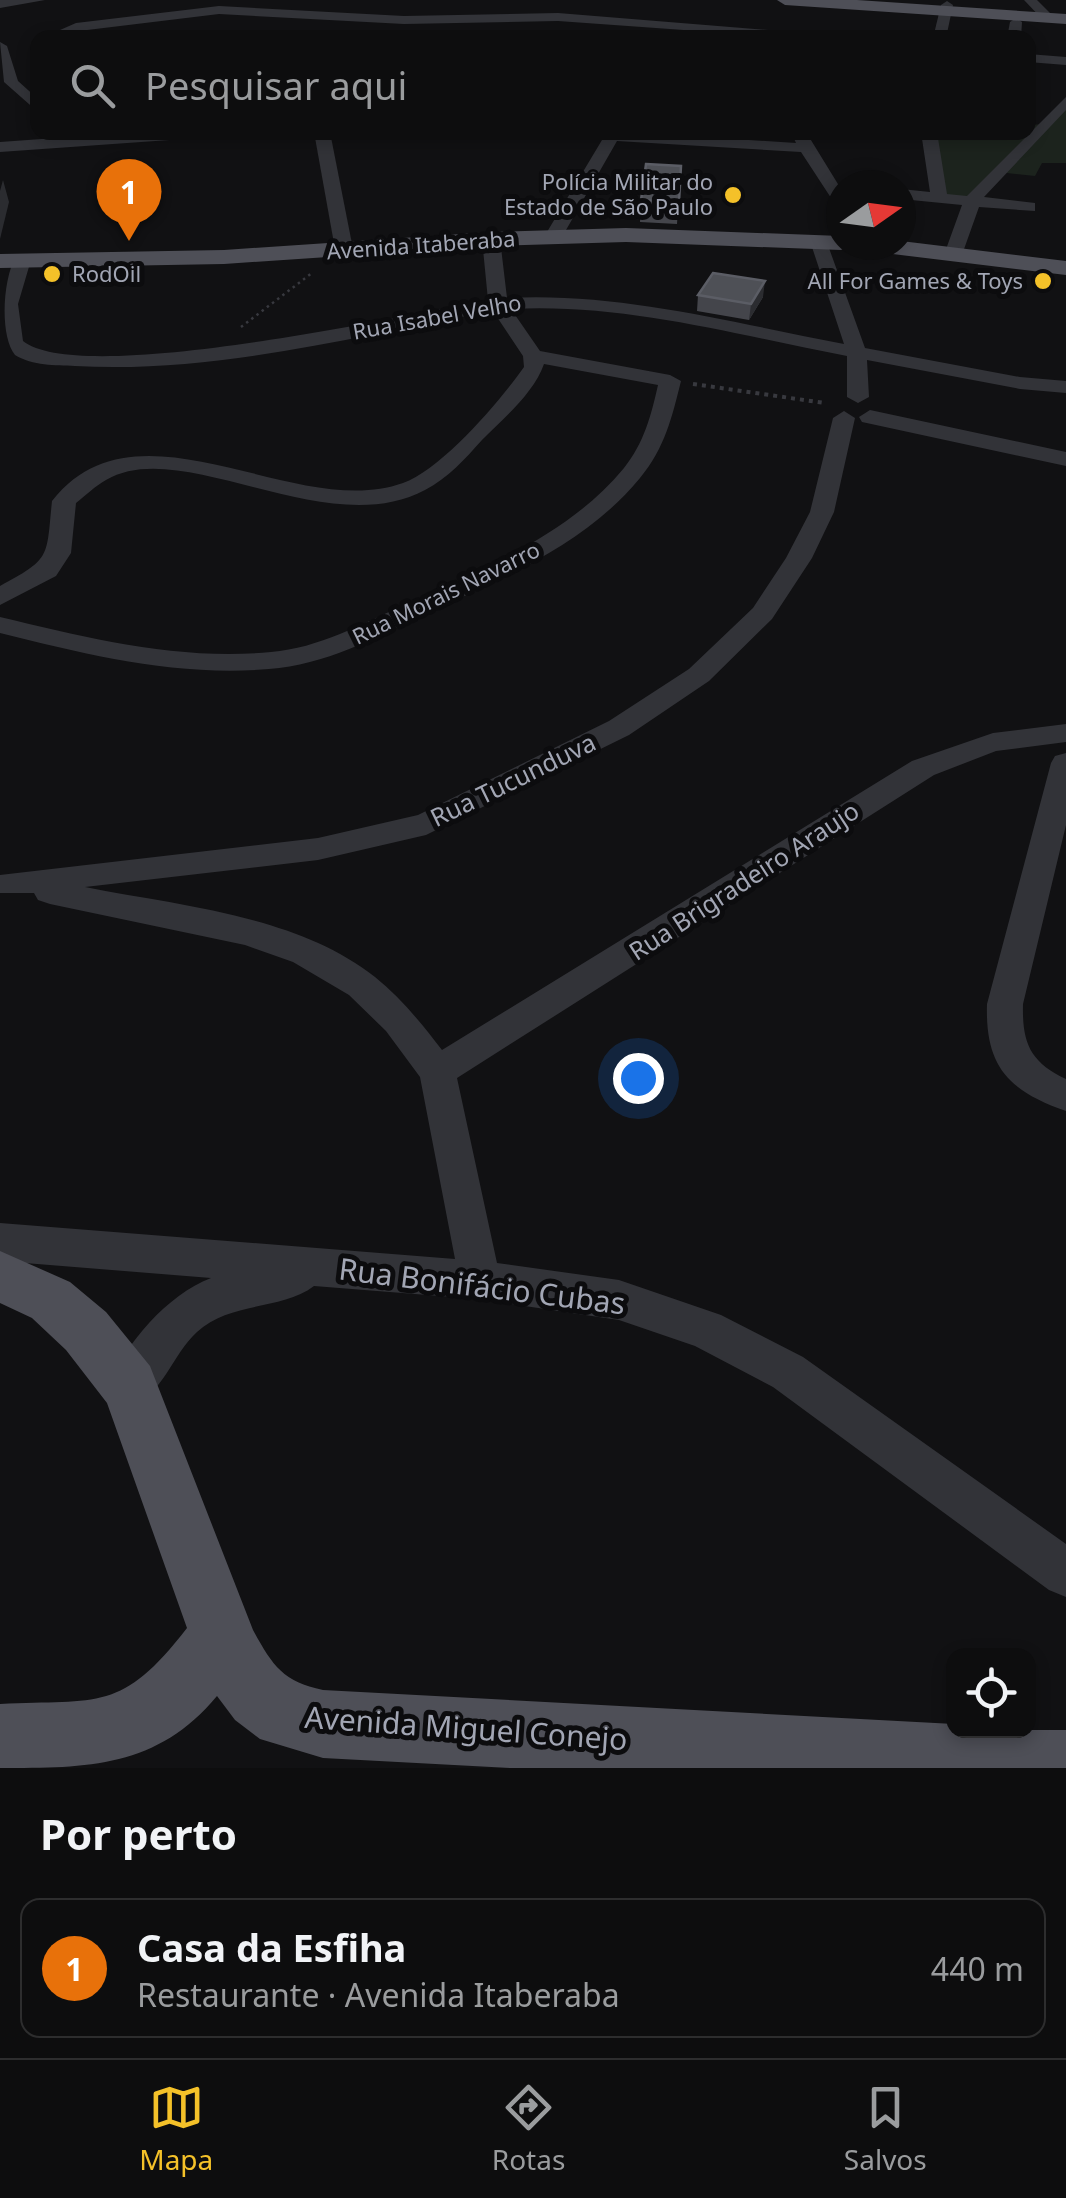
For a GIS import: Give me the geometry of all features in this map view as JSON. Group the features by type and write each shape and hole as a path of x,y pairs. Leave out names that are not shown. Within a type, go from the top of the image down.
{"main road":[{"path":"785,0 1051,12"},
{"path":"871,0 946,8"},
{"name":"Avenida Itaberaba","path":"11,260 224,257 490,239 626,235 826,242"},
{"path":"916,248 1066,268"},
{"name":"Avenida Miguel Conejo","path":"0,1276 51,1300 86,1331 130,1386 220,1638 258,1695 283,1715 323,1724 1066,1764"},
{"path":"0,1738 111,1729 144,1718 169,1700 220,1638"}],"street":[{"path":"0,4 39,0"},
{"path":"479,0 484,30"},
{"path":"941,30 946,8"},
{"path":"84,30 219,11 375,19 558,17 745,30"},
{"path":"1015,30 1016,22"},
{"path":"1,56 11,82 30,100"},
{"path":"1036,59 1066,61"},
{"path":"1036,68 1066,70"},
{"path":"1047,122 1066,101"},
{"path":"0,146 52,140"},
{"path":"324,140 344,249"},
{"path":"553,237 610,140"},
{"path":"802,140 826,176"},
{"path":"930,140 939,196"},
{"path":"954,252 973,200 1030,140"},
{"path":"916,195 1029,207"},
{"path":"0,597 47,571 58,553 64,502 101,472 147,462 179,464 334,498 363,498 404,491 444,466 512,396 534,366 533,356 498,304 490,239"},
{"name":"Rua Isabel Velho","path":"11,260 8,318 14,344 24,352 72,362 204,357 498,304 591,303 1020,383 1066,387"},
{"name":"Rua Tucunduva","path":"5,884 318,849 426,824 620,728 699,675 763,613 800,558 822,512 851,409 858,353 835,260"},
{"path":"533,356 670,381"},
{"name":"Rua Morais Navarro","path":"0,625 151,658 216,663 306,657 521,560 568,532 624,481 654,440 670,381"},
{"path":"851,409 1066,459"},
{"name":"Rua Brigradeiro Araujo","path":"437,1072 923,768 970,747 1012,736 1066,732"},
{"path":"1066,763 1005,1004 1003,1030 1015,1065 1031,1080 1066,1096"},
{"path":"5,884 248,933 305,953 361,985 399,1021 437,1072 478,1280"},
{"name":"Rua Bonifácio Cubas","path":"0,1242 478,1280 619,1300 706,1329 788,1372 1066,1573"},
{"path":"130,1386 182,1318 215,1296 331,1268"}],"path":[{"path":"204,357 344,249"},
{"path":"670,381 851,409"}],"shaded area":[{"path":"1066,101 1066,163 1042,163 1035,176 998,172 973,199 939,196 931,140 1036,140 1036,124 1043,124"}],"building":[{"path":"646,164 681,166 679,202 641,200"},
{"path":"713,273 765,281 751,304 698,295"}],"place":[{"name":"Polícia Militar do Estado de São Paulo","path":"733,195"},
{"name":"Casa da Esfiha","path":"129,241"},
{"name":"RodOil","path":"52,274"},
{"name":"All For Games & Toys","path":"1043,281"}]}
